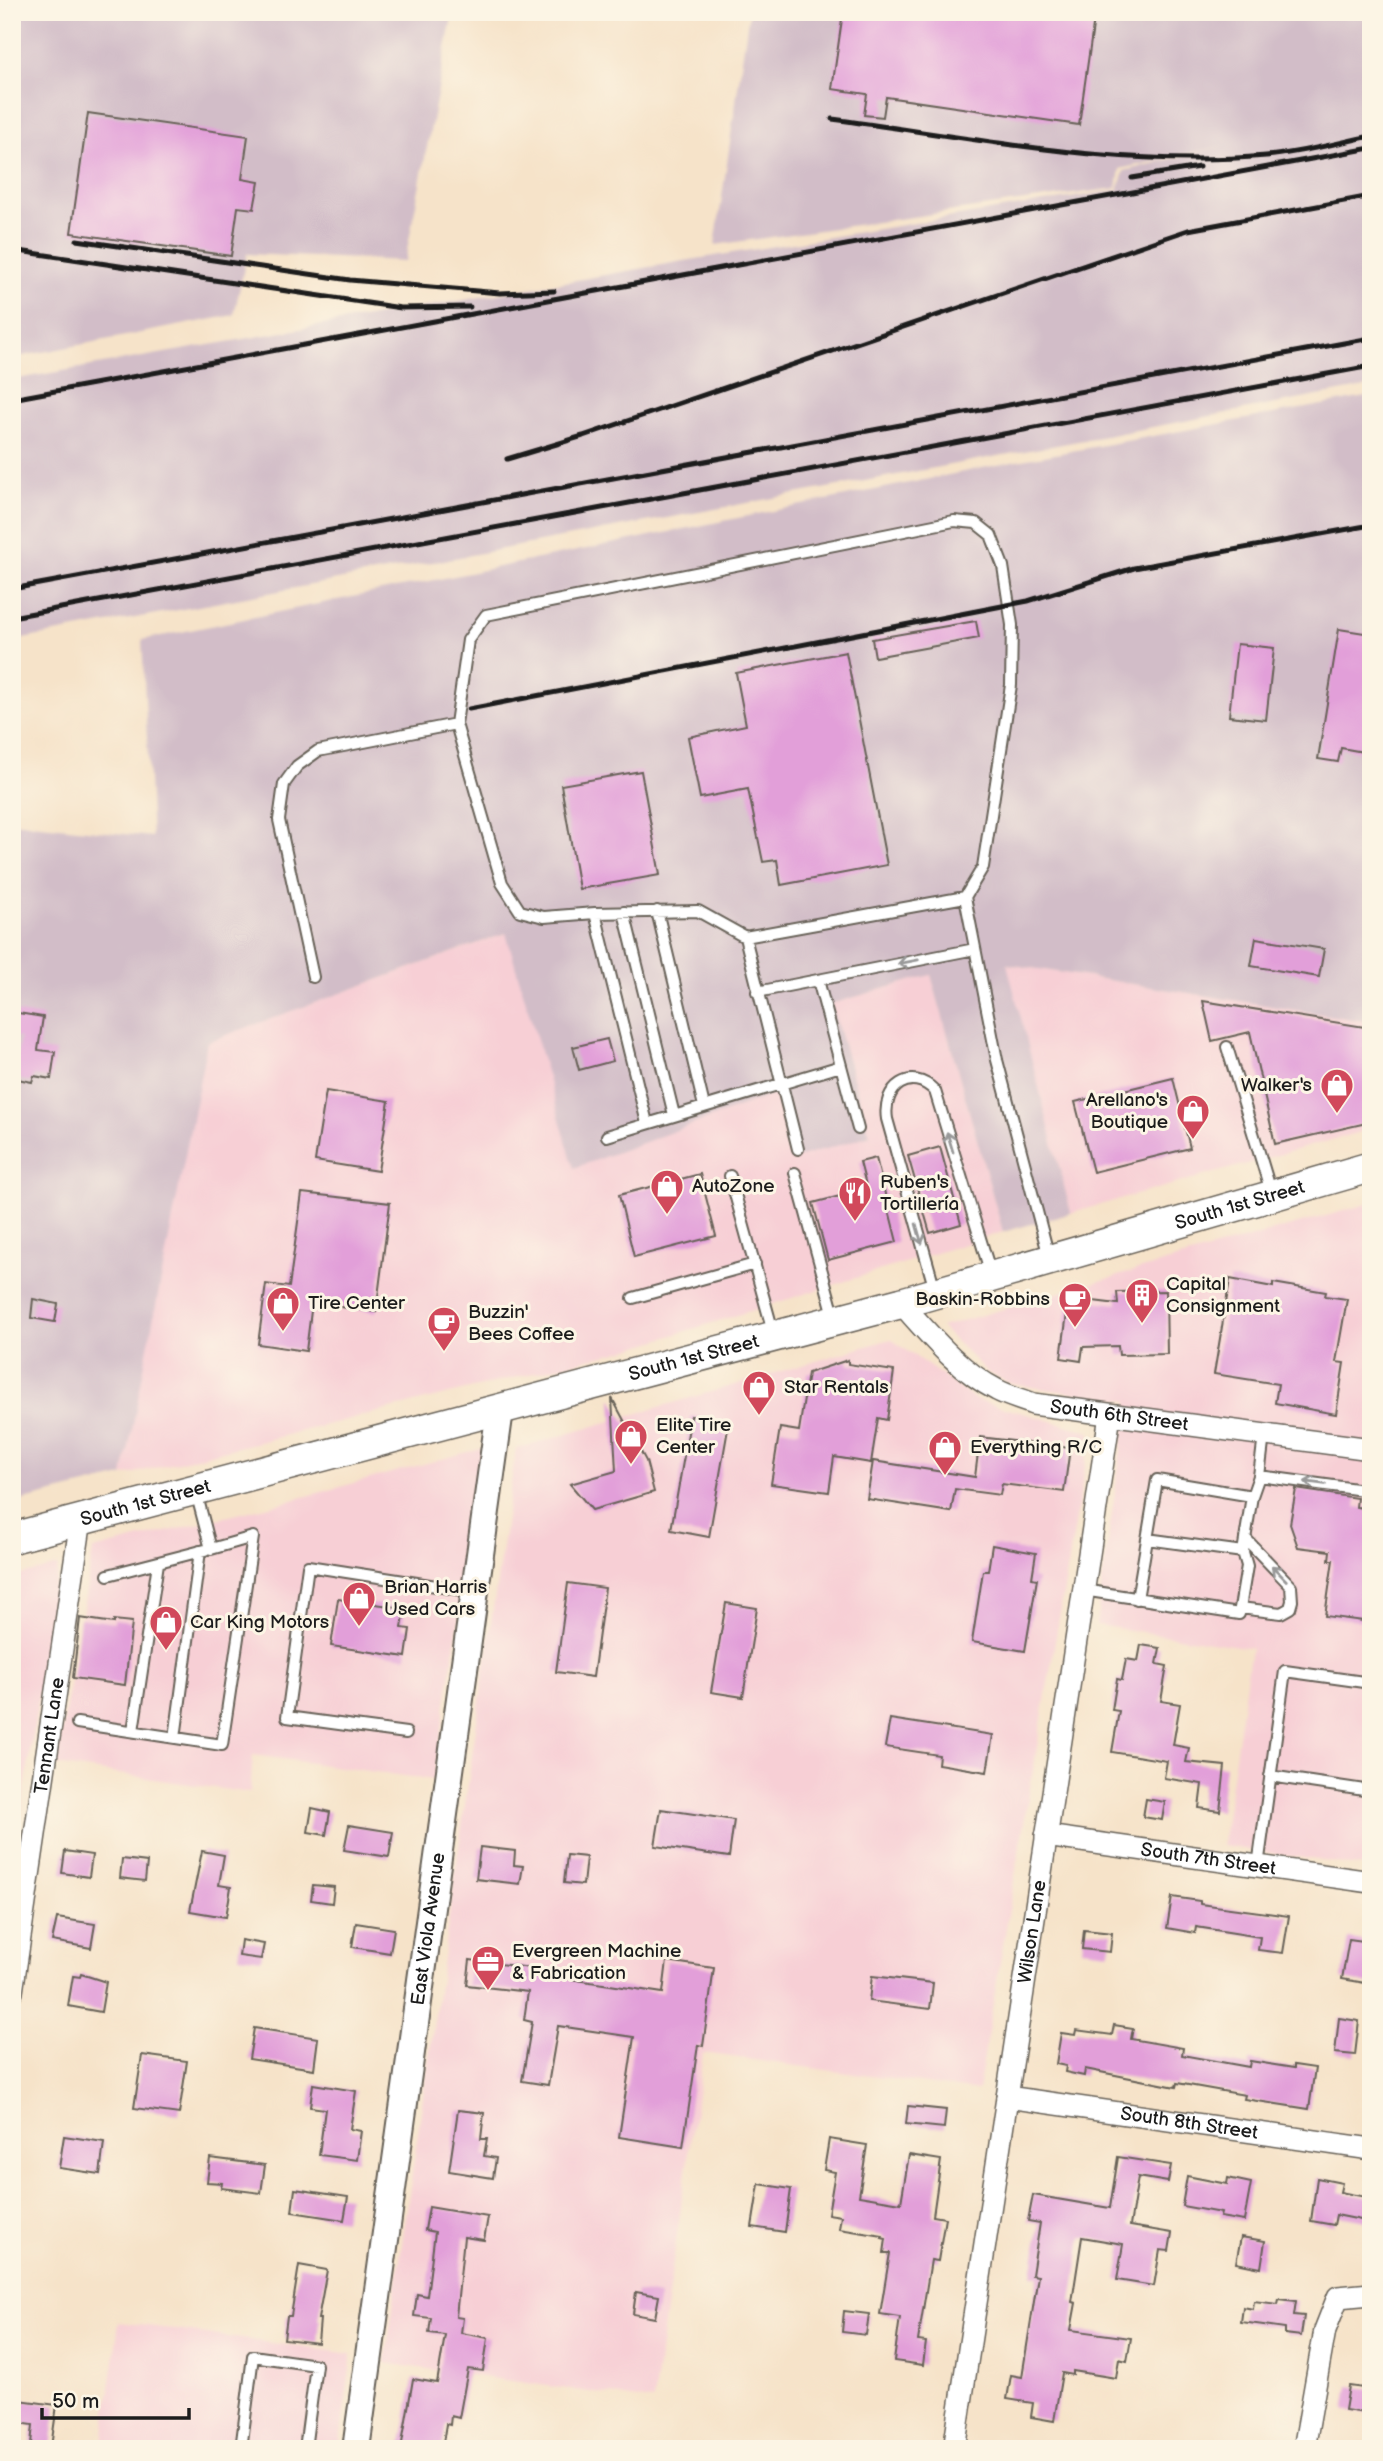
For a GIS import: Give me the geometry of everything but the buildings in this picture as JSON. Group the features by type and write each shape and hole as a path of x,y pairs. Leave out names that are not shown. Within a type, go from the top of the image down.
{"main road":[{"name":"South 1st Street","path":"12,1538 901,1303 1371,1167"}],"street":[{"name":"South 6th Street","path":"901,1303 941,1347 968,1371 998,1391 1033,1404 1371,1449"},
{"name":"East Viola Avenue","path":"356,2449 500,1410"},
{"name":"Wilson Lane","path":"954,2449 1110,1415"},
{"name":"Tennant Lane","path":"12,1993 81,1519"},
{"name":"South 7th Street","path":"1046,1836 1371,1882"},
{"name":"South 8th Street","path":"1007,2097 1371,2149"},
{"path":"1304,2449 1325,2330 1338,2297 1371,2294"}],"lane":[{"path":"965,897 745,937 698,911 544,917 520,911 502,883 456,724 468,640 486,615 954,521 976,523 991,535 1003,566 1012,625 1011,685 983,867 965,897 997,1060 1050,1260"},
{"path":"313,977 279,820 284,783 297,766 318,751 456,724"},
{"path":"657,911 704,1106"},
{"path":"624,912 674,1115"},
{"path":"595,913 648,1123"},
{"path":"745,937 798,1149"},
{"path":"757,992 975,949"},
{"path":"818,980 858,1129"},
{"path":"1227,1047 1272,1196"},
{"path":"607,1136 841,1066"},
{"path":"936,1293 885,1105 896,1086 906,1082 926,1082 935,1091 992,1277"},
{"path":"795,1173 835,1321"},
{"path":"730,1176 775,1337"},
{"path":"633,1298 755,1264"},
{"path":"1083,1590 1239,1614 1247,1566 1243,1552 1252,1496 1259,1476 1264,1435"},
{"path":"1259,1476 1371,1491"},
{"path":"1137,1599 1157,1480 1252,1496"},
{"path":"175,1738 206,1550 195,1489"},
{"path":"77,1723 222,1745 253,1537 108,1576"},
{"path":"1240,1608 1281,1613 1290,1608 1293,1601 1291,1586 1245,1538"},
{"path":"1147,1539 1243,1552"},
{"path":"133,1731 158,1563"},
{"path":"406,1733 287,1717 308,1566 475,1592"},
{"path":"1258,1866 1285,1671 1371,1683"},
{"path":"1270,1776 1371,1791"},
{"path":"241,2449 253,2357 316,2365 305,2449"}],"shaded area":[{"path":"12,12 453,12 405,261 247,254 234,315 12,358"},
{"path":"749,12 1371,12 1371,386 12,641 12,380 684,261 1118,190 1124,171 1226,145 1120,169 1117,188 715,245"},
{"path":"1371,396 1371,1022 1007,964 1071,1213 1003,1232 931,975 831,1004 870,1135 798,1158 780,1092 574,1168 506,933 207,1042 123,1476 12,1503 12,822 152,837 142,640 1017,461"},
{"path":"507,933 575,1167 780,1092 799,1157 870,1135 831,1004 931,975 1003,1232 629,1349 123,1476 203,1043"},
{"path":"1006,964 1371,1022 1371,1129 1071,1213"},
{"path":"1371,1203 1371,1868 1222,1846 1251,1648 1096,1625 1128,1401 1011,1384 988,1373 941,1327"},
{"path":"891,1339 976,1400 1091,1432 978,2091 703,2053 653,2401 385,2363 516,1449"},
{"path":"486,1447 434,1780 253,1755 250,1793 56,1765 93,1550 278,1504"},
{"path":"58,1566 12,1874 12,1577"},
{"path":"119,2322 352,2354 339,2449 102,2449"}],"railway":[{"path":"832,119 1048,149 1157,158 1266,156 1371,136"},
{"path":"12,399 1371,148"},
{"path":"1132,178 1199,167"},
{"path":"507,459 583,436 1188,230 1371,196"},
{"path":"77,240 350,280 500,293 554,291"},
{"path":"19,251 401,308 470,307"},
{"path":"12,589 1371,338"},
{"path":"12,617 1371,366"},
{"path":"469,709 1028,601 1134,568 1371,525"}],"place":[{"name":"Walker's","path":"1337,1115"},
{"name":"Arellano's Boutique","path":"1193,1141"},
{"name":"AutoZone","path":"667,1216"},
{"name":"Ruben's Tortillería","path":"855,1223"},
{"name":"Capital Consignment","path":"1142,1325"},
{"name":"Baskin-Robbins","path":"1075,1329"},
{"name":"Tire Center","path":"283,1333"},
{"name":"Buzzin' Bees Coffee","path":"444,1353"},
{"name":"Star Rentals","path":"759,1417"},
{"name":"Elite Tire Center","path":"631,1466"},
{"name":"Everything R/C","path":"945,1477"},
{"name":"Brian Harris Used Cars","path":"359,1628"},
{"name":"Car King Motors","path":"166,1652"},
{"name":"Evergreen Machine & Fabrication","path":"488,1992"}]}
